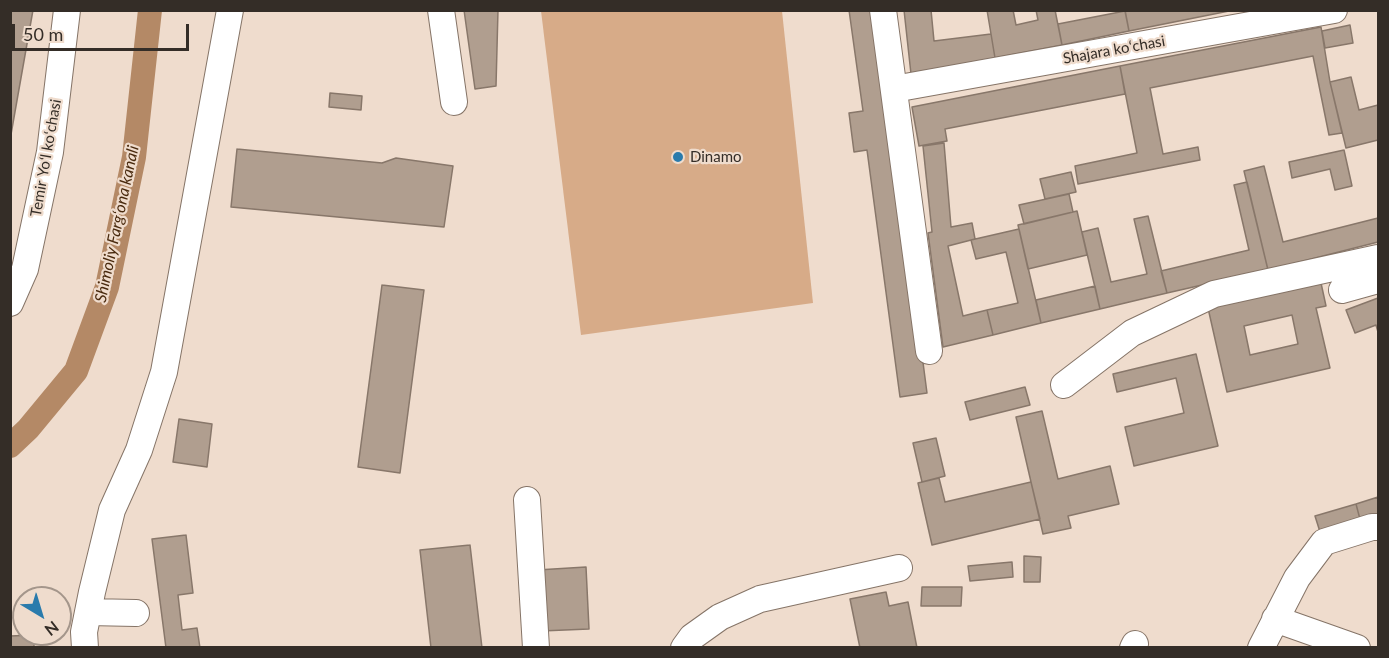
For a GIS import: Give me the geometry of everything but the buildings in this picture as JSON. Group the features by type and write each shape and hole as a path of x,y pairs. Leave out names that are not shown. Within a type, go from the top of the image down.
{"street":[{"name":"Temir Yoʻl koʻchasi","path":"10,303 25,269 50,152 68,10"},
{"path":"85,648 84,632 112,510 139,450 164,372 230,10"},
{"path":"441,10 454,102"},
{"path":"883,10 929,351"},
{"name":"Shajara koʻchasi","path":"894,89 1334,10"},
{"path":"1064,385 1132,333 1214,294 1378,258"},
{"path":"1342,290 1378,280"},
{"path":"527,500 536,648"},
{"path":"1261,648 1297,578 1324,542 1378,527"},
{"path":"684,648 692,637 720,617 760,599 899,568"},
{"path":"88,612 136,613"},
{"path":"1275,619 1357,648"}],"shaded area":[{"name":"Dinamo","path":"541,11 782,11 813,303 581,335"}],"waterway":[{"name":"Shimoliy Fargʻona kanali","path":"10,446 28,429 76,371 107,287 134,157 150,10"}],"place":[{"name":"Dinamo","path":"678,157"}]}
